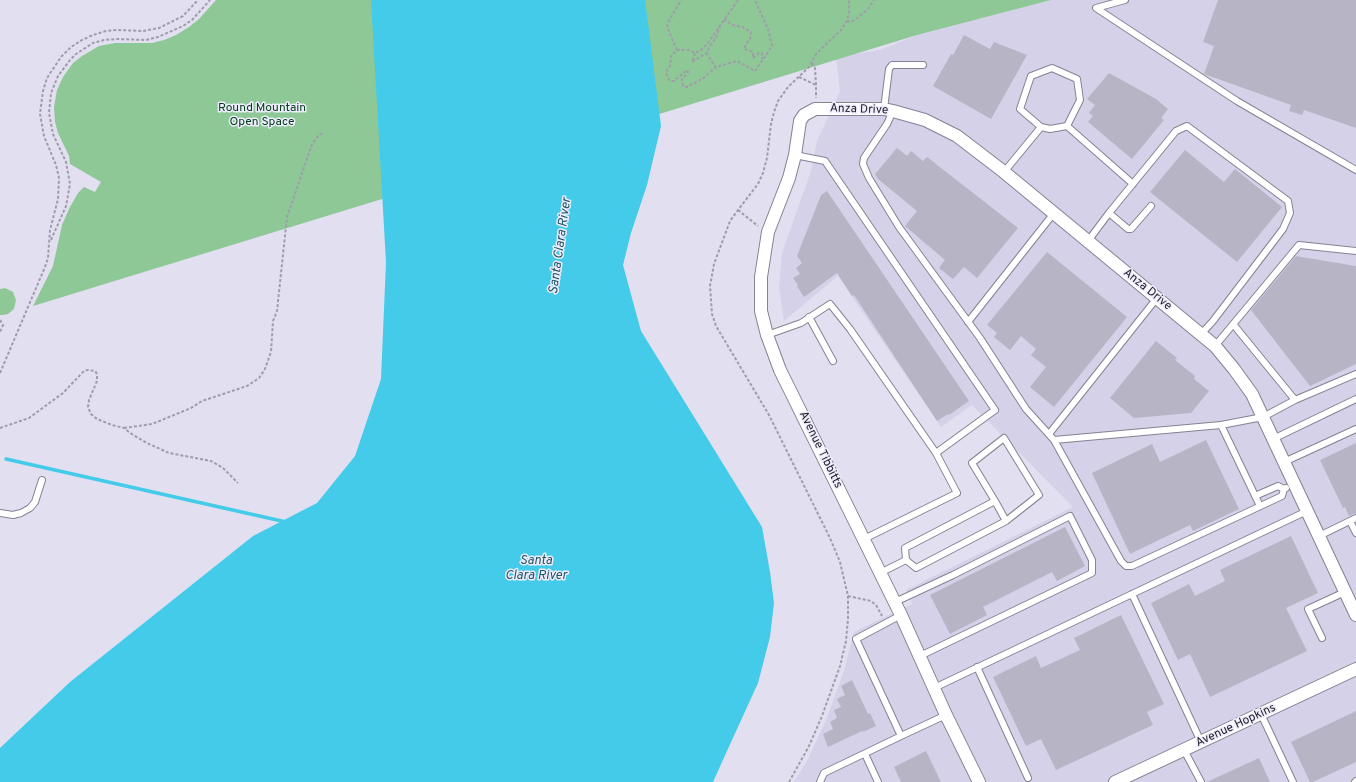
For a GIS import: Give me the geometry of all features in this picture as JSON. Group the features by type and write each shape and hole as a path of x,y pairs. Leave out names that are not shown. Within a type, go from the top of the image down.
{"street":[{"name":"Anza Drive","path":"815,109 888,110 925,120 957,136 1004,172 1215,346 1252,394 1284,462 1290,487 1307,511 1356,615"},
{"name":"Avenue Tibbitts","path":"815,109 804,114 800,121 795,155 789,178 768,232 761,277 761,311 767,335 780,370 895,602 978,782"},
{"name":"Avenue Hopkins","path":"1115,782 1356,670"}],"lane":[{"path":"1125,0 1096,8 1237,101 1356,170"},
{"path":"923,65 892,65 889,69 887,124 864,158 863,164 869,178 899,227 968,322 1026,409 1054,440 1121,561 1126,566 1132,566 1282,496 1290,487"},
{"path":"1052,68 1077,79 1080,100 1066,126 1050,129 1041,127 1020,109 1031,76 1052,68"},
{"path":"1066,126 1133,184"},
{"path":"1088,242 1108,213 1176,131 1187,126 1288,201 1290,213 1283,229 1202,334"},
{"path":"1004,172 1041,127"},
{"path":"795,155 825,161 995,410 936,453"},
{"path":"1108,213 1128,229 1131,229 1151,206"},
{"path":"968,322 1054,213"},
{"path":"1215,346 1299,245 1356,251"},
{"path":"1049,434 1157,298"},
{"path":"767,335 801,323 830,304 850,329 936,453 957,493 864,538"},
{"path":"809,317 832,361"},
{"path":"1233,324 1295,400"},
{"path":"1054,440 1221,425 1263,417 1295,400 1356,374"},
{"path":"1273,439 1356,399"},
{"path":"1221,425 1260,506"},
{"path":"1284,462 1356,429"},
{"path":"995,501 905,548 906,560 916,568 1006,521 1040,495 1004,438 972,464 995,501 1006,521"},
{"path":"0,513 13,515 30,508 35,502 42,480"},
{"path":"1255,496 1278,486 1290,487"},
{"path":"934,688 1307,511"},
{"path":"895,602 953,575 1070,516 1092,560 1092,573 920,656"},
{"path":"1319,536 1353,520 1356,533"},
{"path":"880,573 906,560"},
{"path":"1322,638 1308,609 1345,592"},
{"path":"1132,594 1201,742"},
{"path":"901,615 856,639 901,736"},
{"path":"977,668 1028,778"},
{"path":"1261,714 1293,782"},
{"path":"820,782 824,773 946,715"},
{"path":"1184,750 1201,782"},
{"path":"865,754 878,782"}],"path":[{"path":"0,372 42,277 48,258 50,230 58,199 59,183 56,165 44,136 40,109 47,78 53,67 71,47 93,35 117,30 143,31 159,28 183,16 198,0"},
{"path":"49,243 57,229 66,206 70,184 66,162 50,125 49,113 51,93 58,76 76,54 93,44 104,40 117,39 146,40 164,35 192,20 210,0"},
{"path":"677,50 668,27 669,21 681,0"},
{"path":"722,22 716,38 709,47 708,52 692,62 695,53 701,50 708,43 722,22 738,0"},
{"path":"695,53 689,50 677,50 671,56 670,66 666,73 667,78 671,81 679,78 684,71 687,70 688,72 682,79 682,84 687,87 702,79 716,67 737,61 755,71 772,46 768,29 755,0"},
{"path":"812,62 816,84 799,77 822,47 841,30 847,21 849,0"},
{"path":"847,21 851,22 857,18 868,9 874,0"},
{"path":"722,22 726,20 732,25 742,27 751,32 750,39 746,43 744,49 753,52 753,58 762,52 762,61"},
{"path":"706,53 716,67"},
{"path":"0,428 29,418 63,393 84,371 88,370 94,371 97,374 97,381 89,400 88,408 91,414 97,419 124,428 152,424 191,408 202,401 247,386 259,378 265,369 271,352 273,321 277,311 287,217 312,144 318,136 324,132"},
{"path":"738,210 755,224 768,232"},
{"path":"0,320 3,325 0,332"},
{"path":"124,428 136,437 170,453 211,461 223,468 238,483"},
{"path":"848,596 871,601 876,605 885,623"},
{"path":"790,782 809,746 822,716 840,666 846,641"}],"shaded area":[{"path":"1051,0 1356,0 1356,782 794,782 808,759 826,720 844,671 854,632 912,604 906,590 1073,507 972,405 941,427 838,276 784,321 779,288 782,253 811,171 817,141 840,91 836,57 880,50 917,35"}],"green space":[{"name":"Round Mountain Open Space","path":"216,0 1051,0 917,35 33,306 53,266 62,225 69,209 78,193 84,187 95,192 101,182 70,164 69,156 58,133 55,122 54,107 57,90 63,77 73,63 99,46 115,43 152,43 176,35 199,19"},
{"path":"5,288 13,292 16,300 14,309 8,314 0,315 0,289"}],"water":[{"name":"Santa Clara River","path":"371,0 645,0 661,126 647,185 631,233 623,265 641,331 762,527 774,603 770,637 758,683 713,782 0,782 0,748 70,682 253,536 317,503 355,456 381,379 386,262"}],"building":[{"path":"1218,0 1356,0 1356,128 1304,110 1302,115 1289,111 1291,105 1204,74 1214,46 1203,42"},
{"path":"964,35 990,49 994,42 1027,55 991,119 933,86 951,54 953,55"},
{"path":"1109,73 1156,99 1168,109 1161,118 1164,120 1132,159 1088,122 1093,116 1089,113 1095,105 1087,99"},
{"path":"897,148 907,156 911,151 923,161 927,157 1018,228 977,278 964,267 953,279 939,268 945,260 905,226 917,211 878,179 875,174"},
{"path":"1185,150 1224,182 1235,169 1282,207 1237,262 1150,192"},
{"path":"827,191 969,401 949,415 948,414 937,421 854,295 852,296 837,273 804,297 797,286 798,285 793,278 800,274 796,268 802,263 797,256 821,195"},
{"path":"1047,252 1127,317 1054,407 1030,387 1046,367 1031,355 1036,349 1021,336 1010,350 994,337 997,333 987,325"},
{"path":"1296,256 1356,266 1356,364 1310,386 1251,310"},
{"path":"1156,341 1177,358 1175,360 1195,376 1194,379 1209,391 1191,413 1134,418 1110,398"},
{"path":"1206,440 1239,509 1193,531 1190,525 1130,554 1092,473 1152,444 1160,462"},
{"path":"1356,443 1356,513 1349,516 1345,507 1343,508 1320,460"},
{"path":"1065,527 1085,566 1057,581 1052,572 983,607 987,615 950,634 930,595"},
{"path":"1291,536 1318,593 1286,608 1307,651 1210,697 1190,654 1178,660 1151,603 1189,584 1195,596 1225,581 1220,570"},
{"path":"1121,615 1164,704 1147,712 1153,725 1056,770 1041,739 1026,746 993,677 1036,656 1041,668 1080,650 1074,638"},
{"path":"852,680 868,714 870,713 876,726 828,747 823,734 833,729 830,722 837,718 834,710 841,707 837,699 845,695 841,686"},
{"path":"1356,711 1356,762 1310,782 1291,742"},
{"path":"926,751 941,782 901,782 894,767"},
{"path":"1259,758 1270,782 1207,782"}],"waterway":[{"path":"6,459 286,522"}]}
